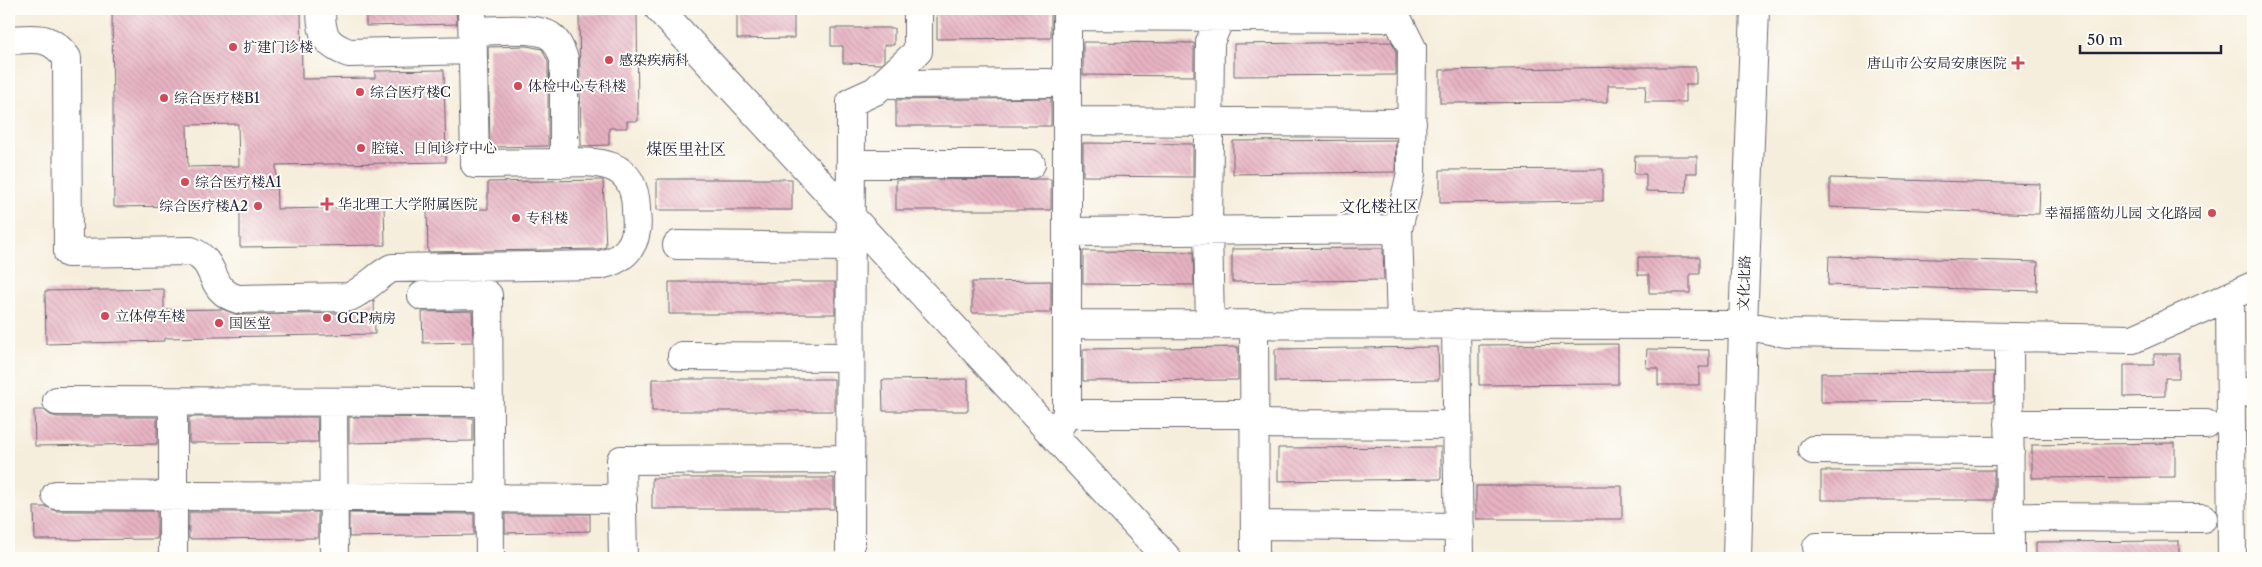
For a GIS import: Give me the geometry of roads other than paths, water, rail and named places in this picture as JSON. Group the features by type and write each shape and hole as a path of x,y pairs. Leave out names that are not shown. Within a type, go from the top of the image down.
{"street":[{"path":"321,9 321,29 326,39 335,48 349,53 473,30 542,31 552,37 560,46 564,59 564,163"},
{"path":"659,9 851,216 1061,425 1167,558"},
{"path":"850,558 851,102 875,91 918,51 918,9"},
{"name":"文化北路","path":"1737,558 1743,324 1755,9"},
{"path":"1061,425 1067,324 1067,12 1397,14 1412,48 1411,173 1398,229 1401,324"},
{"path":"1210,324 1208,231 1210,42 1220,13"},
{"path":"9,40 49,40 59,47 67,58 68,253 191,252 200,256 210,265 215,284 223,292 238,299 349,297 362,292 382,273 392,268 600,265 621,257 633,243 637,230 636,198 630,180 621,171 598,162 475,164 473,30"},
{"path":"883,84 1050,83"},
{"path":"1067,121 1412,123"},
{"path":"851,164 1030,164"},
{"path":"1067,232 1398,229"},
{"path":"677,245 850,247"},
{"path":"422,296 488,295 490,558"},
{"path":"1067,324 1743,324 1786,333 2133,339 2241,299 2242,470 2239,555"},
{"path":"1254,324 1255,558"},
{"path":"1456,324 1459,558"},
{"path":"1817,547 2010,553 2009,337"},
{"path":"682,356 850,356"},
{"path":"57,401 488,402"},
{"path":"172,558 173,402"},
{"path":"333,402 334,558"},
{"path":"1061,425 1254,419 1457,425"},
{"path":"2010,424 2206,424"},
{"path":"1813,450 2010,451"},
{"path":"623,558 621,460 850,459"},
{"path":"56,495 623,499"},
{"path":"2010,517 2203,518"},
{"path":"1255,525 1459,527"}],"place":[{"name":"扩建门诊楼","path":"233,47"},
{"name":"感染疾病科","path":"609,60"},
{"name":"唐山市公安局安康医院","path":"2018,63"},
{"name":"体检中心专科楼","path":"518,86"},
{"name":"综合医疗楼C","path":"360,92"},
{"name":"综合医疗楼B1","path":"164,98"},
{"name":"腔镜、日间诊疗中心","path":"361,148"},
{"name":"综合医疗楼A1","path":"185,182"},
{"name":"华北理工大学附属医院","path":"327,204"},
{"name":"综合医疗楼A2","path":"258,206"},
{"name":"幸福摇篮幼儿园 文化路园","path":"2212,213"},
{"name":"专科楼","path":"516,218"},
{"name":"立体停车楼","path":"105,316"},
{"name":"GCP病房","path":"327,318"},
{"name":"国医堂","path":"219,323"}],"district":[{"name":"煤医里社区","path":"686,149"},
{"name":"文化楼社区","path":"1379,206"}]}
